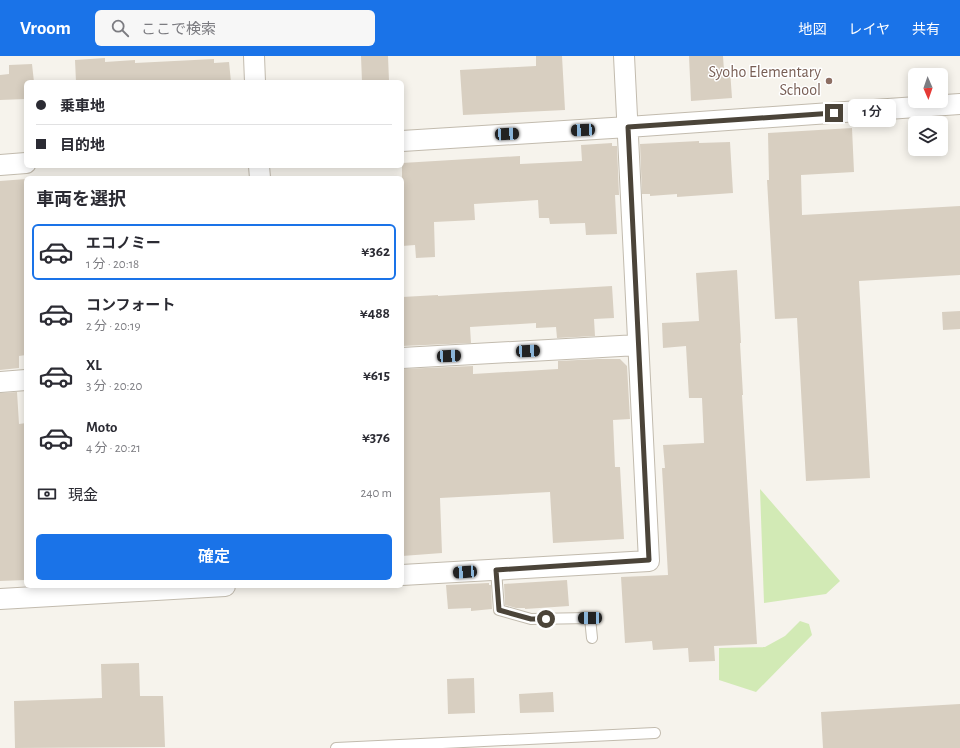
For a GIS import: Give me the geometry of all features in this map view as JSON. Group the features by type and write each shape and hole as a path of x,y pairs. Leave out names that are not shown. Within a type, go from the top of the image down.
{"street":[{"path":"254,56 255,80"},
{"path":"404,575 649,560 624,56"},
{"path":"404,141 960,104"},
{"path":"0,165 24,163"},
{"path":"404,358 638,345"},
{"path":"0,382 24,380"},
{"path":"0,599 190,588"}],"lane":[{"path":"496,570 499,610 531,619 590,618 592,638"},
{"path":"336,748 655,733"}],"green space":[{"path":"760,489 840,581 826,594 764,603"},
{"path":"800,621 809,624 812,635 756,692 719,680 719,648 765,647 785,636"}],"building":[{"path":"361,56 388,56 389,80 362,80"},
{"path":"536,56 562,56 565,110 463,115 460,70 536,66"},
{"path":"689,56 723,56 724,71 730,70 732,98 691,101"},
{"path":"105,58 105,62 135,60 135,63 214,59 214,63 229,62 231,80 76,80 75,60"},
{"path":"32,64 34,80 24,80 24,99 0,100 0,75 9,74 9,65"},
{"path":"852,128 854,172 801,175 802,215 960,206 960,275 859,281 870,478 806,481 797,318 775,319 767,180 769,180 768,133"},
{"path":"699,141 699,143 730,142 733,193 677,197 677,194 650,196 650,194 642,194 640,144"},
{"path":"612,143 612,146 617,146 619,195 615,195 617,234 586,235 585,223 550,224 549,218 539,218 538,200 474,204 475,220 434,222 435,257 416,258 415,245 404,246 404,176 402,176 402,168 404,168 404,163 520,156 520,164 582,161 581,145"},
{"path":"24,179 24,355 19,356 19,368 0,370 0,181"},
{"path":"737,270 742,395 757,644 714,646 715,661 689,662 688,648 653,650 652,641 625,643 621,577 668,575 662,468 665,468 663,445 704,443 702,398 689,398 686,346 663,348 662,323 699,321 696,273"},
{"path":"612,286 614,318 594,319 595,336 557,338 556,327 536,328 536,323 470,327 471,343 404,346 404,297"},
{"path":"960,311 960,329 943,330 942,312"},
{"path":"620,359 627,366 630,419 613,420 615,467 620,467 624,539 553,543 550,492 440,498 442,553 404,556 404,369 473,366 473,374 558,369 558,361"},
{"path":"17,392 19,424 24,423 24,580 0,581 0,393"},
{"path":"567,580 569,606 525,609 505,605 504,584"},
{"path":"489,583 489,585 491,585 492,609 471,611 471,608 448,609 446,585"},
{"path":"139,663 140,696 163,696 165,747 15,748 14,701 102,698 101,664"},
{"path":"474,678 475,713 448,714 447,679"},
{"path":"553,692 554,712 520,713 519,694"},
{"path":"960,704 960,748 823,748 821,712"}],"place":[{"name":"Syoho Elementary School","path":"829,81"}],"route":[{"path":"546,619 531,619 499,610 496,570 649,560 628,127 834,113"}]}
